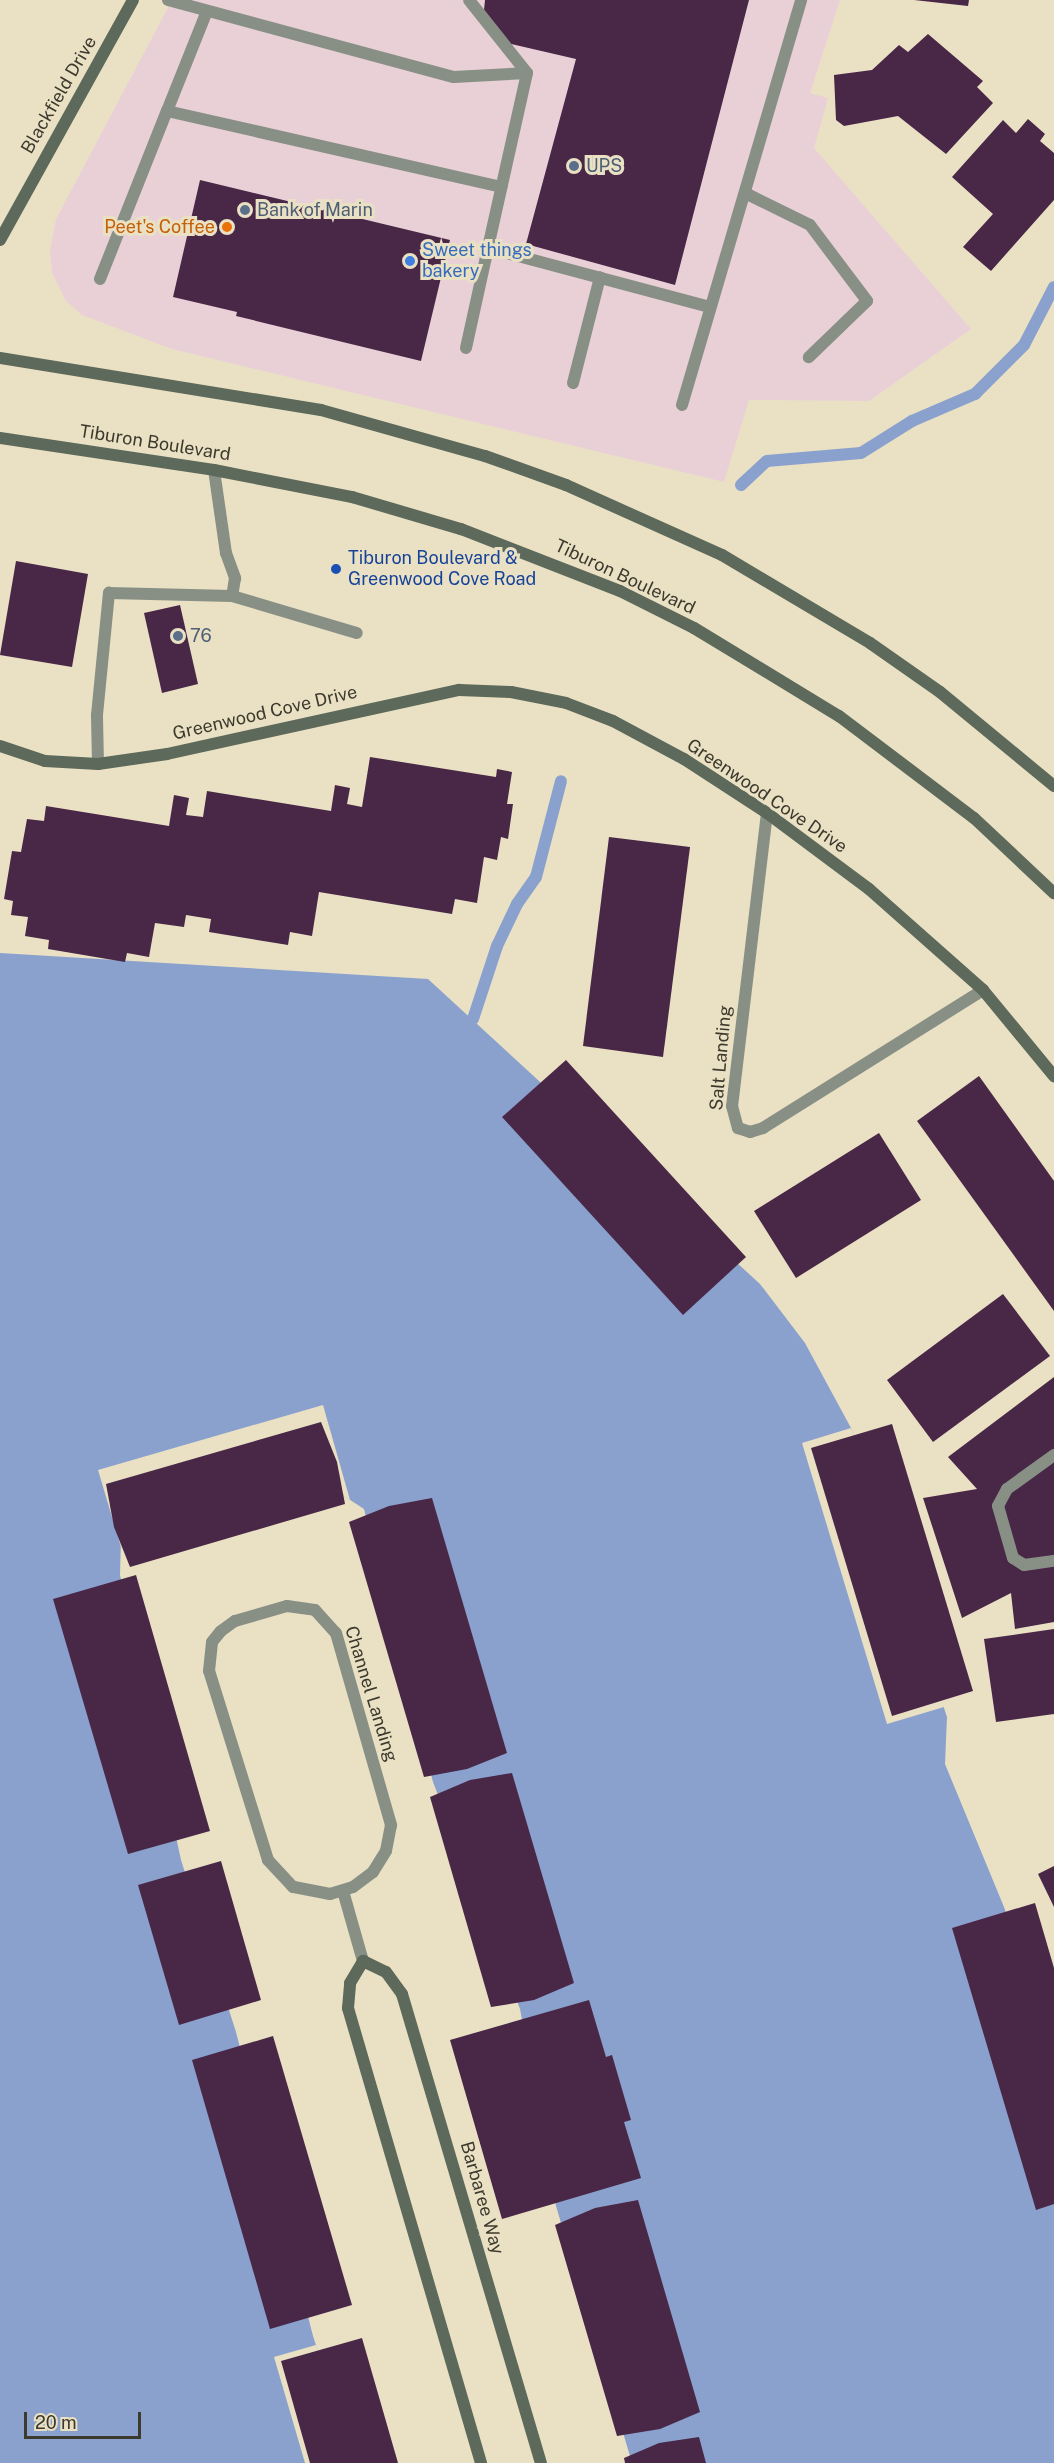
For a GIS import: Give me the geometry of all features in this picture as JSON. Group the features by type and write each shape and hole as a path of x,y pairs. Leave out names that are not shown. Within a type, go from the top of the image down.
{"street":[{"name":"Blackfield Drive","path":"0,240 133,0"},
{"path":"168,0 454,77 527,74"},
{"path":"469,0 527,74"},
{"path":"682,405 710,307 747,194 801,0"},
{"path":"100,279 207,11"},
{"path":"466,348 527,74"},
{"path":"167,111 501,188"},
{"path":"747,194 810,225 867,302 808,357"},
{"path":"488,248 710,307"},
{"path":"573,383 600,277"},
{"path":"0,358 321,410 485,456 567,485 722,555 870,643 940,692 1054,786"},
{"name":"Tiburon Boulevard","path":"0,438 213,470 352,497 461,529 590,579 694,628 839,716 907,764 974,818 1054,893"},
{"path":"213,470 226,553 235,578 232,596"},
{"path":"98,764 97,715 109,592 232,596 357,633"},
{"name":"Greenwood Cove Drive","path":"0,747 45,760 98,764 187,750 418,696 459,690 511,692 567,703 613,722 684,759 767,813 869,890 983,990 1054,1076"},
{"name":"Salt Landing","path":"767,813 732,1106 738,1128 750,1132 763,1128 983,990"},
{"path":"1054,1455 1007,1489 998,1506 1010,1552 1018,1562 1054,1561"},
{"name":"Channel Landing","path":"300,1606 315,1610 336,1633 390,1825 381,1862 363,1881 342,1891 318,1894 294,1887 274,1871 262,1849 209,1671 212,1642 235,1622 300,1606"},
{"path":"342,1891 363,1961 350,1983 348,2008 481,2463"},
{"name":"Barbaree Way","path":"363,1961 386,1972 402,1994 541,2463"}],"shaded area":[{"path":"172,0 840,0 810,93 828,98 814,148 971,329 869,401 749,400 724,482 172,349 82,315 66,301 52,273 50,251 56,219"}],"water":[{"path":"0,953 428,979 760,1284 805,1343 851,1428 947,1717 945,1764 1004,1907 1054,2048 1054,2463 632,2463 556,2206 520,2009 433,1782 364,1509 324,1483 121,1539 120,1575 181,1860 236,2032 313,2336 354,2463 0,2463"}],"pier":[{"path":"323,1405 350,1500 324,1483 121,1539 121,1547 98,1470"},
{"path":"851,1428 944,1707 887,1724 802,1443"},
{"path":"316,2345 354,2463 305,2463 274,2357"}],"building":[{"path":"485,0 749,0 675,285 526,244 576,59 507,43 484,10"},
{"path":"914,0 969,0 968,6"},
{"path":"928,34 983,81 977,87 993,103 946,154 898,116 844,126 836,120 834,75 872,70 899,45 908,52"},
{"path":"1028,119 1045,134 1040,141 1054,153 1054,200 991,271 963,247 993,214 952,177 1003,120 1016,133"},
{"path":"200,180 450,240 421,361 236,316 237,312 173,297"},
{"path":"16,561 88,574 72,667 0,655"},
{"path":"180,605 198,684 162,693 144,613"},
{"path":"370,757 496,777 497,769 512,772 507,804 513,804 508,839 501,837 497,860 484,857 477,903 455,899 452,914 319,892 312,936 290,932 288,945 209,932 211,919 186,915 184,927 155,923 149,957 127,953 125,962 48,949 49,940 25,936 28,917 11,915 13,901 4,899 12,851 21,852 27,819 44,821 46,806 169,826 174,795 189,798 186,815 203,817 207,791 331,811 335,785 350,788 347,804 362,807"},
{"path":"609,837 690,847 663,1057 583,1046"},
{"path":"566,1060 746,1257 683,1315 502,1117"},
{"path":"979,1076 1054,1181 1054,1311 917,1121"},
{"path":"879,1133 921,1200 796,1278 754,1211"},
{"path":"1003,1294 1050,1356 933,1442 887,1380"},
{"path":"1054,1377 1054,1622 1015,1629 1011,1593 962,1618 923,1498 977,1489 948,1457"},
{"path":"321,1422 337,1462 345,1504 130,1567 114,1527 106,1484"},
{"path":"892,1424 973,1691 892,1716 811,1448"},
{"path":"432,1498 507,1753 467,1769 424,1777 349,1522 389,1506"},
{"path":"136,1575 210,1831 128,1854 53,1599"},
{"path":"1054,1629 1054,1714 996,1722 984,1639"},
{"path":"512,1773 574,1983 534,2000 491,2007 430,1797 470,1780"},
{"path":"221,1861 261,2000 179,2025 138,1885"},
{"path":"1054,1866 1054,1907 1038,1874"},
{"path":"1035,1903 1054,1968 1054,2204 1036,2210 952,1928"},
{"path":"589,2000 606,2057 612,2055 631,2120 624,2122 641,2178 502,2219 450,2040"},
{"path":"273,2036 352,2305 270,2329 192,2060"},
{"path":"638,2200 700,2412 660,2429 617,2436 555,2225 595,2208"},
{"path":"362,2338 398,2463 310,2463 281,2361"},
{"path":"699,2437 706,2463 625,2463 624,2458 659,2443"}],"waterway":[{"path":"741,485 767,461 861,453 912,421 975,394 1024,345 1054,287"},
{"path":"473,1019 497,946 517,904 536,877 561,781"}],"place":[{"name":"UPS","path":"574,166"},
{"name":"Bank of Marin","path":"245,210"},
{"name":"Peet's Coffee","path":"227,227"},
{"name":"Sweet things bakery","path":"410,261"},
{"name":"Tiburon Boulevard & Greenwood Cove Road","path":"336,569"},
{"name":"76","path":"178,636"}]}
